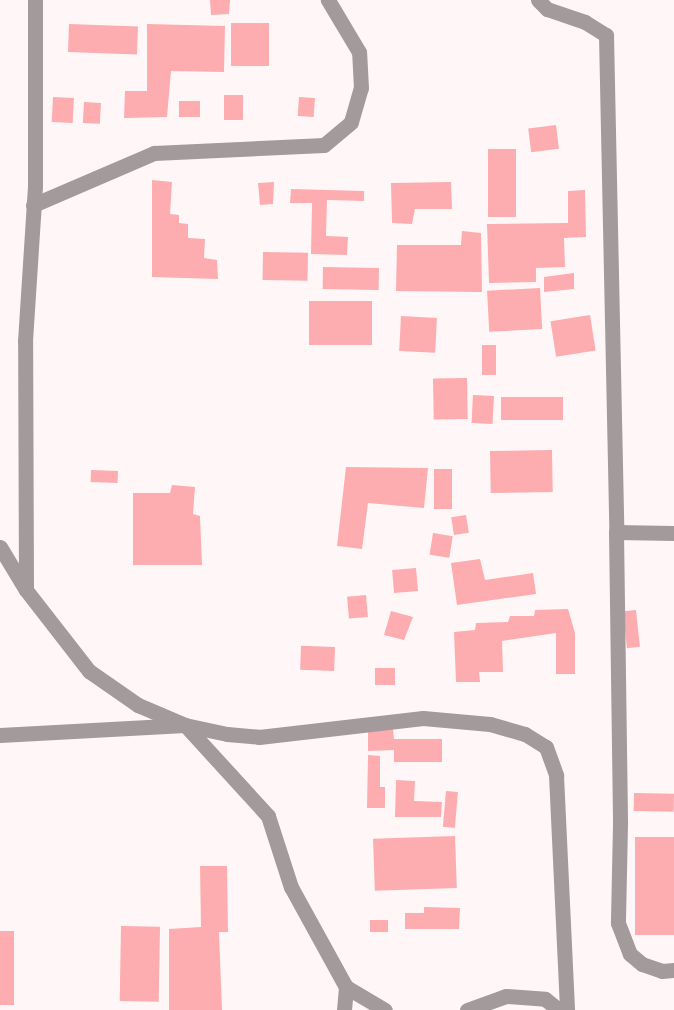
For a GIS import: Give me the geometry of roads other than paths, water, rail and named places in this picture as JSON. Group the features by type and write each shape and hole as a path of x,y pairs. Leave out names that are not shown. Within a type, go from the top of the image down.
{"street":[{"path":"26,590 25,341 33,205 35,0"},
{"path":"33,205 154,153 324,145 351,122 361,88 358,52 328,0"},
{"path":"538,0 547,9 585,22 606,35 620,824 618,923 630,954 642,964 662,971 674,970"},
{"path":"616,532 674,533"},
{"path":"0,547 26,590 89,671 138,705 185,725 227,734 259,737 423,718 490,724 525,734 546,747 556,775 567,1010"},
{"path":"0,735 185,725"},
{"path":"185,725 268,816 291,887 346,987 385,1010"},
{"path":"344,1010 346,987"},
{"path":"467,1010 506,996 545,999 559,1010"}]}
